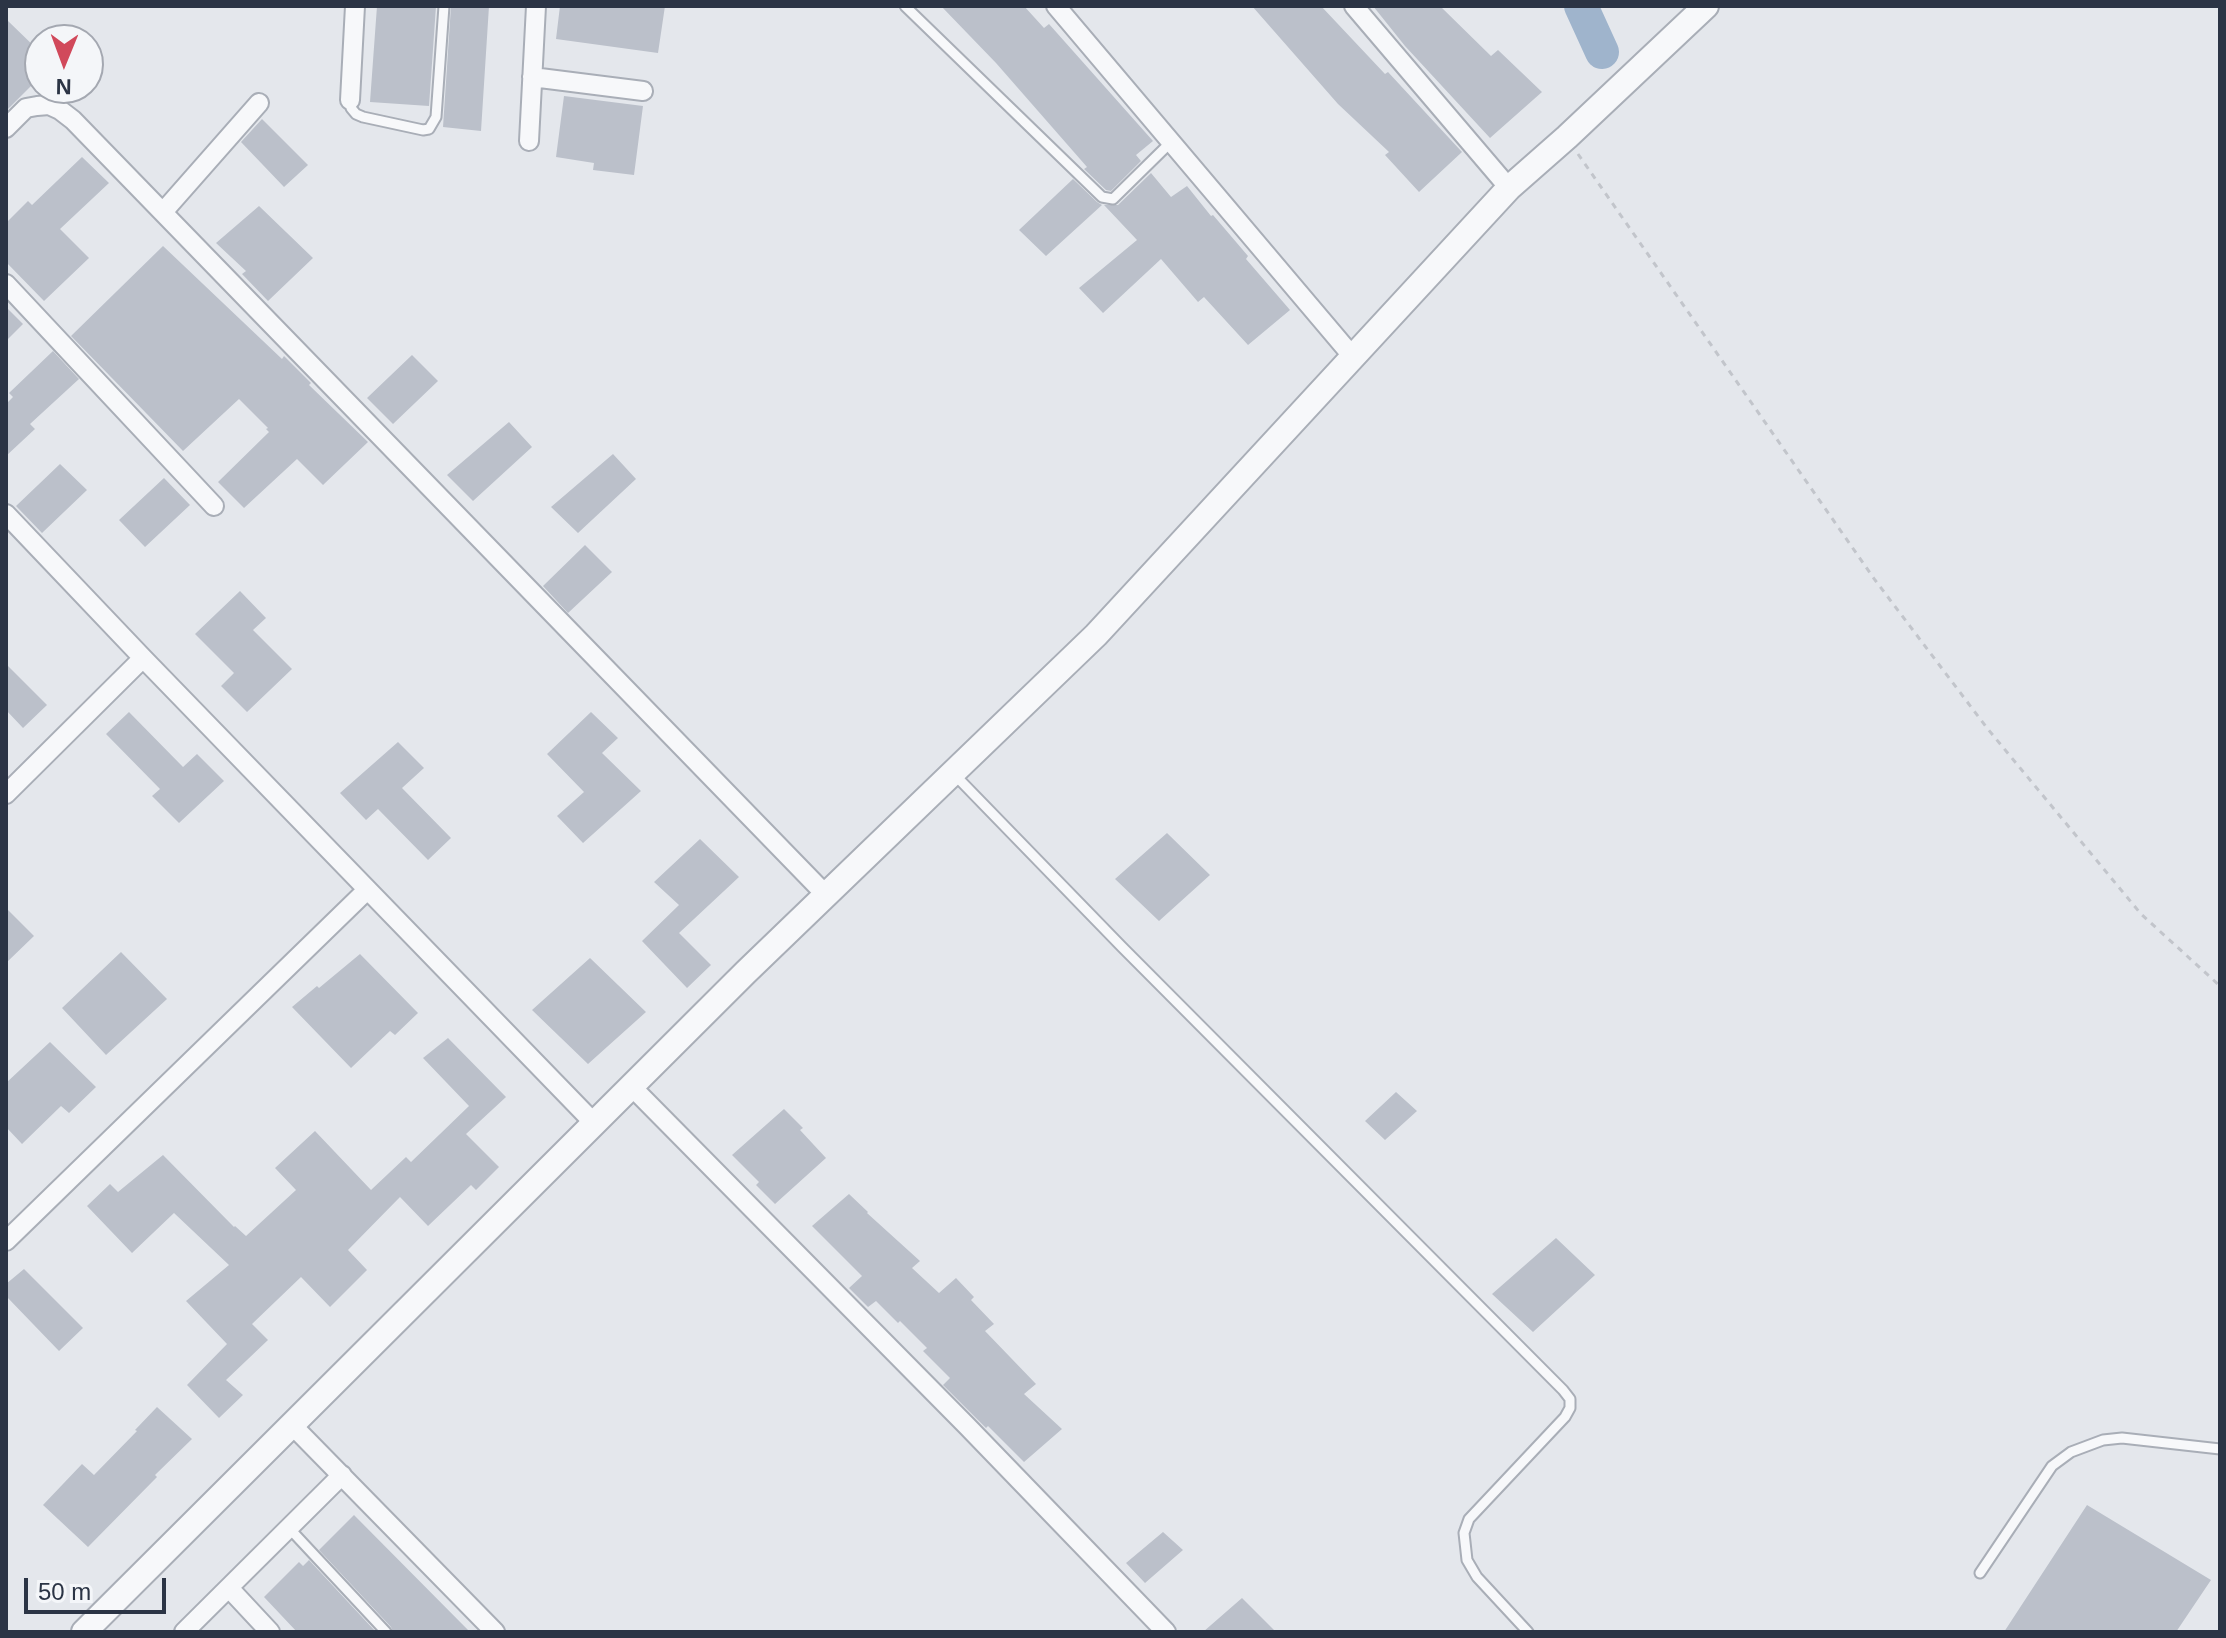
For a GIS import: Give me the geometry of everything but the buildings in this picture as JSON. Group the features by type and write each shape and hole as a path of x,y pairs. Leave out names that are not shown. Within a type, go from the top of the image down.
{"street":[{"path":"350,100 355,6"},
{"path":"529,141 536,6"},
{"path":"1056,6 1353,357"},
{"path":"1354,6 1509,188"},
{"path":"85,1632 631,1086 1096,635 1509,188 1706,6"},
{"path":"532,77 643,91"},
{"path":"163,212 259,103"},
{"path":"6,128 26,108 49,105 60,110 163,212 826,895"},
{"path":"6,284 214,506"},
{"path":"6,514 594,1123"},
{"path":"6,794 143,658"},
{"path":"6,1241 367,890"},
{"path":"631,1086 1166,1632"},
{"path":"292,1425 495,1632"},
{"path":"184,1632 342,1475"},
{"path":"229,1588 270,1632"}],"lane":[{"path":"350,100 351,108 363,117 429,129 436,117 444,6"},
{"path":"905,6 1102,197 1113,199 1170,143"},
{"path":"953,773 1570,1399 1570,1408 1565,1417 1469,1519 1464,1533 1467,1560 1477,1577 1528,1632"},
{"path":"1980,1573 2052,1466 2071,1452 2103,1440 2122,1438 2220,1449"},
{"path":"289,1528 386,1632"}],"path":[{"path":"1567,137 1875,580 1987,728 2141,914 2220,986"}],"waterway":[{"path":"1581,6 1602,52"}]}
